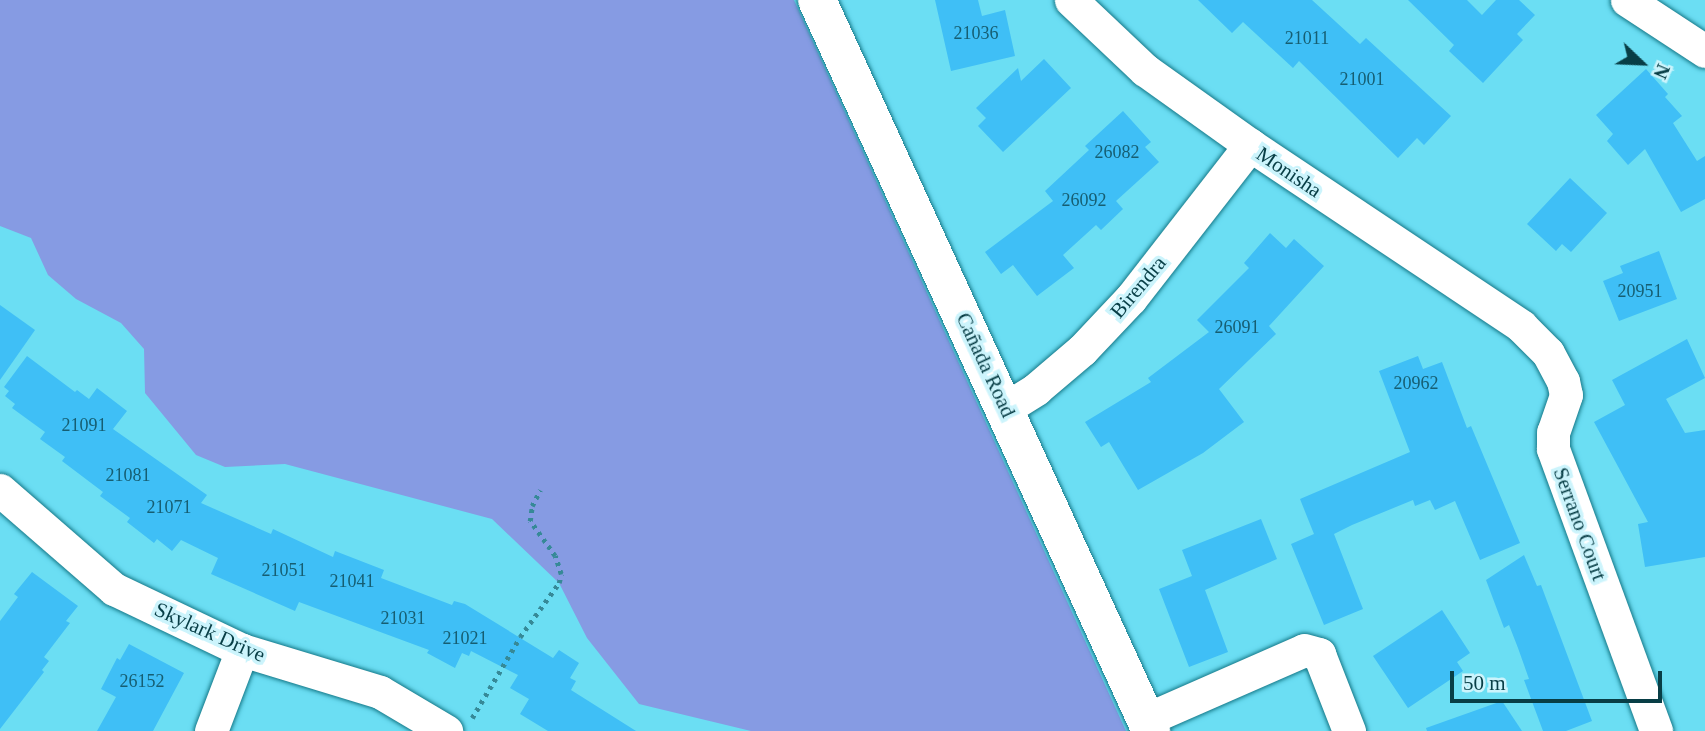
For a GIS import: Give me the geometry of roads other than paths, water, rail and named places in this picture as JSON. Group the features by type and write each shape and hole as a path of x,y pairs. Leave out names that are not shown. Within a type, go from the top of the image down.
{"street":[{"name":"Cañada Road","path":"817,0 1149,725"},
{"name":"Monisha","path":"1071,0 1145,70 1250,145 1521,326"},
{"path":"1627,0 1705,51"},
{"name":"Birendra","path":"1006,408 1036,389 1082,350 1131,298 1250,145"},
{"name":"Serrano Court","path":"1521,326 1548,353 1563,381 1566,395 1553,432 1553,449 1656,731"},
{"name":"Skylark Drive","path":"4,505 114,589 242,650 380,692 458,726"},
{"path":"211,731 242,650"},
{"path":"1149,725 1304,650 1319,654 1349,731"}]}
